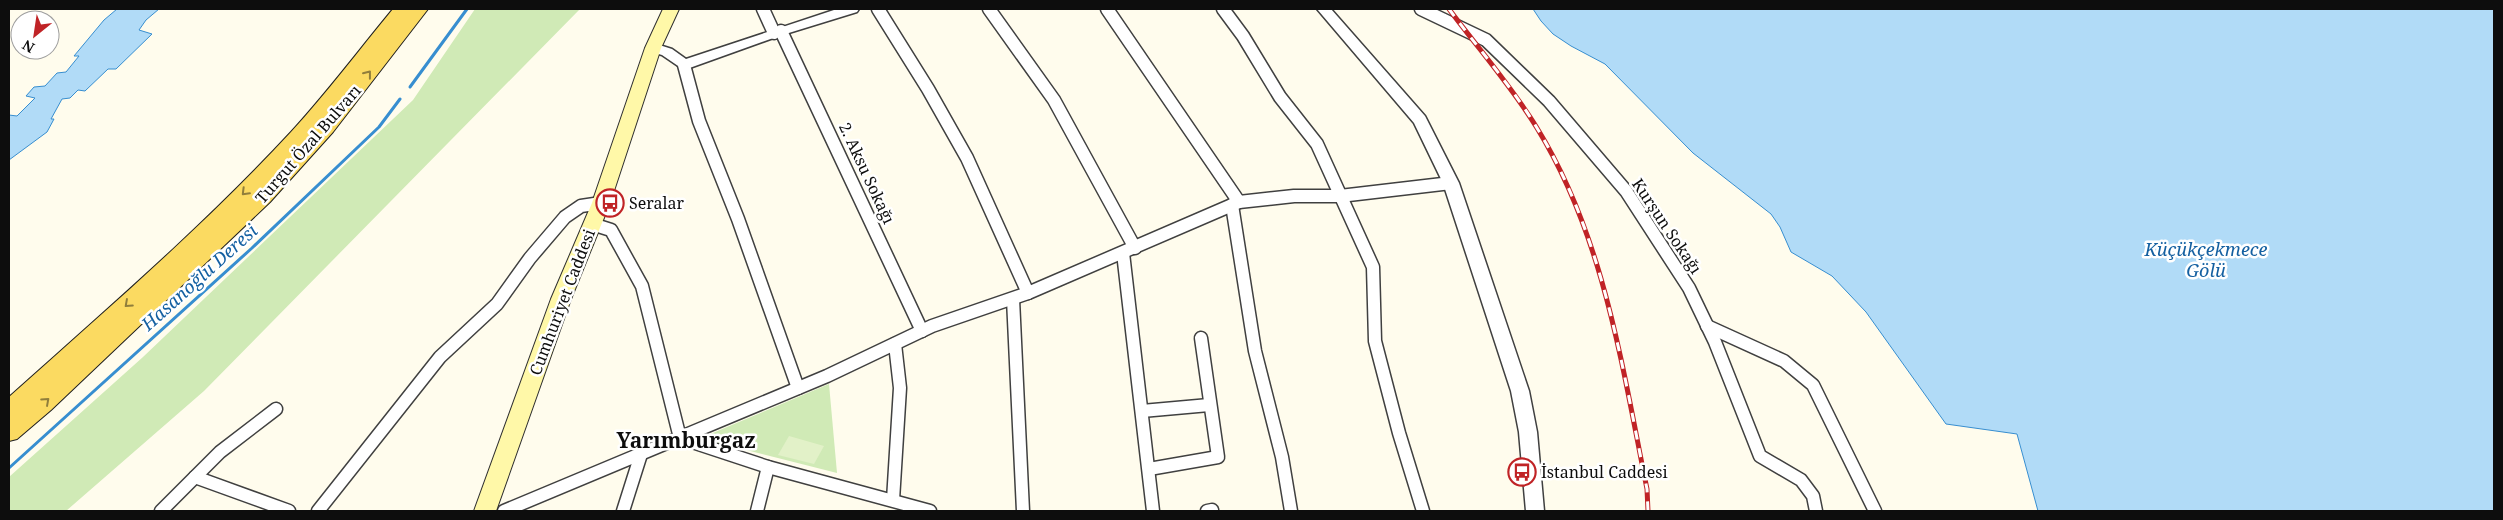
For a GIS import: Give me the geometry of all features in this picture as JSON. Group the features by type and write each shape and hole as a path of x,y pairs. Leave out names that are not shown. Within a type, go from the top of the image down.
{"main road":[{"name":"Turgut Özal Bulvarı","path":"9,410 191,246 248,189 299,135 402,9"},
{"name":"Turgut Özal Bulvarı","path":"9,432 43,404 199,260 262,197 326,128 419,9"},
{"name":"Cumhuriyet Caddesi","path":"485,511 561,299 601,203 652,48 671,9"}],"street":[{"name":"2. Aksu Sokağı","path":"763,9 778,32 922,330"},
{"path":"684,65 778,32 852,9"},
{"path":"878,9 928,88 967,158 1028,293"},
{"path":"990,9 1054,100 1129,250 1142,411 1153,511"},
{"path":"1107,9 1236,204 1255,351 1282,457 1291,511"},
{"path":"1223,9 1243,36 1280,97 1317,144 1373,267 1375,341 1399,434 1423,511"},
{"path":"1324,9 1420,120 1451,183 1520,391 1528,432 1534,511"},
{"name":"Kurşun Sokağı","path":"1421,9 1486,40 1549,102 1626,191 1688,288 1707,326 1760,456 1801,480 1813,496 1816,511"},
{"path":"652,48 667,52 684,65 699,121 738,219 798,388"},
{"path":"504,511 642,451 680,438 798,388 922,330 1028,293 1236,204 1294,196 1340,196 1451,183"},
{"path":"318,511 440,357 473,324 498,304 530,258 565,217 581,206 601,203"},
{"path":"592,224 612,230 642,286 680,438 691,444 768,468 930,511"},
{"path":"1013,299 1023,511"},
{"path":"1707,326 1784,361 1812,385 1875,511"},
{"path":"1148,469 1218,457 1209,405 1201,338"},
{"path":"893,500 900,388 895,344"},
{"path":"1142,411 1209,405"},
{"path":"161,511 220,452 276,409"},
{"path":"623,511 642,451"},
{"path":"757,511 768,468"},
{"path":"195,477 289,511"}],"green space":[{"path":"475,9 580,9 204,391 66,511 9,511 9,477 143,357 413,100"},
{"path":"829,384 837,473 711,441 708,435"},
{"path":"789,436 824,446 814,464 778,455"}],"water":[{"path":"117,9 159,9 146,20 139,30 152,34 116,69 108,69 85,91 78,90 70,98 62,99 51,119 54,119 47,132 9,160 9,115 17,116 35,98 26,96 34,87 45,86 57,73 66,72 79,56 74,56 104,20"},
{"name":"Küçükçekmece Gölü","path":"1533,9 2494,9 2494,511 2038,511 2017,434 1946,424 1866,312 1832,276 1791,252 1780,227 1771,214 1693,153 1605,64 1553,34"}],"waterway":[{"name":"Hasanoğlu Deresi","path":"410,87 467,9"},
{"name":"Hasanoğlu Deresi","path":"9,468 252,248 379,127 400,99"}],"railway":[{"path":"1449,9 1506,83 1537,128 1560,170 1579,213 1595,258 1619,349 1647,489 1648,511"}],"place":[{"name":"Seralar","path":"610,203"},
{"name":"İstanbul Caddesi","path":"1522,472"}],"district":[{"name":"Yarımburgaz","path":"686,440"}]}
